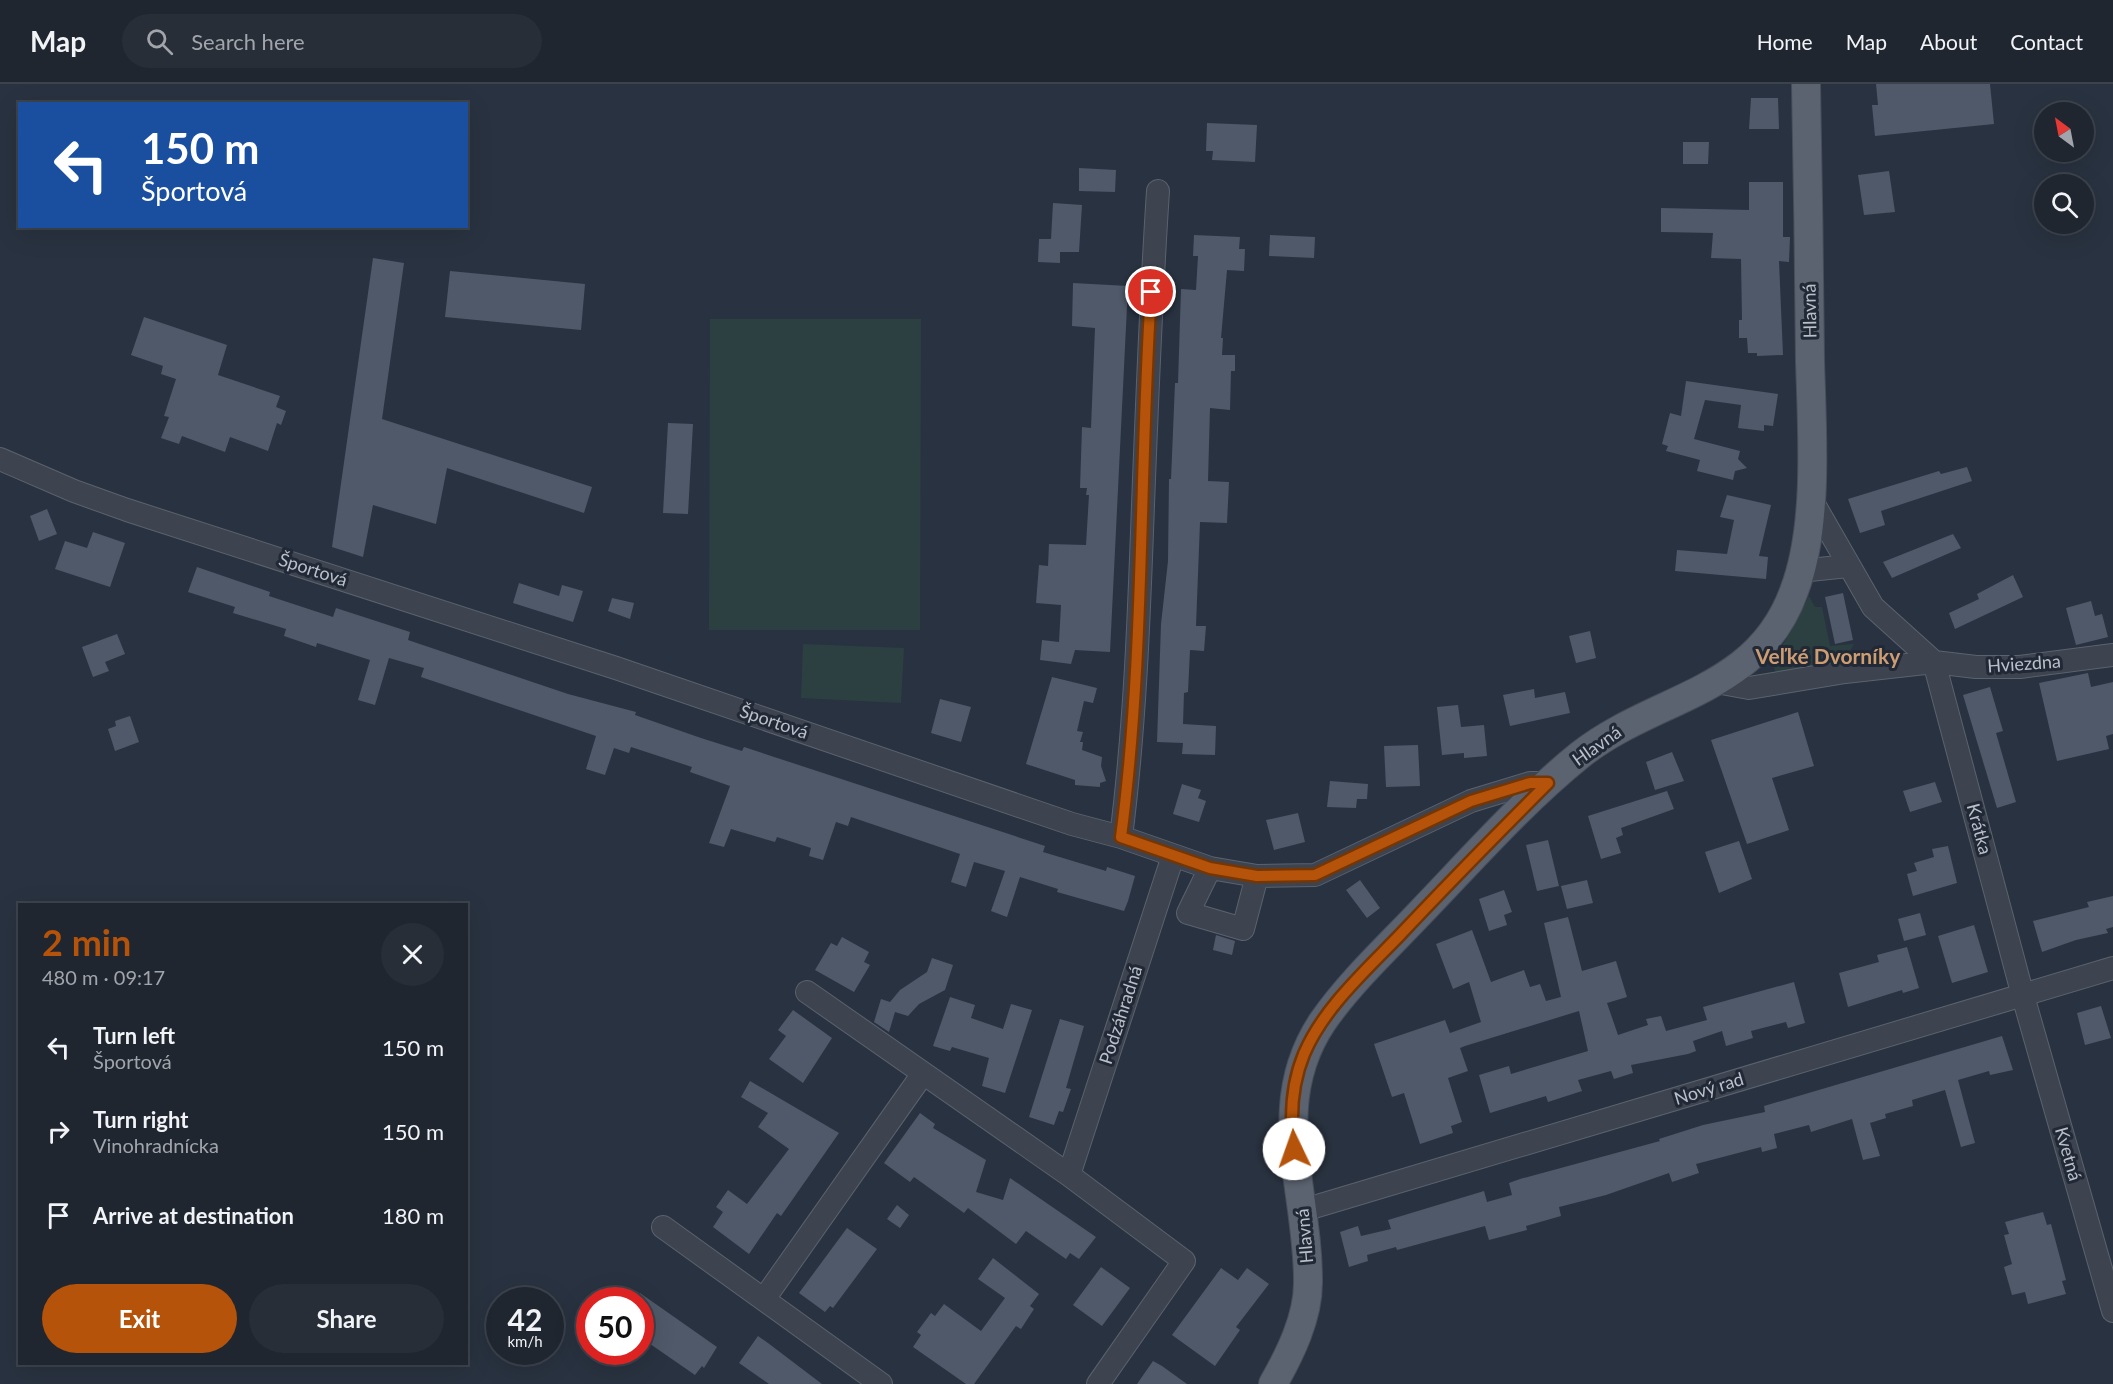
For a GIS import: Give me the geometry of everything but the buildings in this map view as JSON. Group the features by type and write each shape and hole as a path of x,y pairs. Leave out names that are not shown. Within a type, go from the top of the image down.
{"main road":[{"name":"Hlavná","path":"1273,1384 1299,1331 1309,1287 1304,1209 1291,1127 1295,1089 1309,1046 1324,1020 1363,973 1548,783 1604,738 1716,682 1748,661 1766,642 1786,609 1800,571 1811,499 1806,84"}],"street":[{"path":"1121,837 1129,777 1139,609 1150,312 1158,191"},
{"name":"Športová","path":"0,459 74,491 127,510 616,668 1072,824 1121,837 1210,868 1257,876 1315,875 1471,801 1530,783 1548,783"},
{"path":"1811,499 1873,607 1934,662"},
{"path":"1800,571 1848,566"},
{"name":"Hviezdna","path":"1716,682 1749,688 1845,672 1934,662 1976,667 2020,667 2113,655"},
{"name":"Krátka","path":"1934,662 2024,996"},
{"name":"Podzáhradná","path":"1069,1175 1173,856"},
{"path":"1210,868 1188,913 1243,930 1257,876"},
{"name":"Nový rad","path":"1304,1209 2113,968"},
{"path":"807,992 922,1075 1069,1175 1184,1261 1098,1384"},
{"name":"Kvetná","path":"2024,996 2113,1311"},
{"path":"764,1299 922,1075"},
{"path":"663,1227 881,1384"}],"green space":[{"path":"710,319 921,319 920,630 709,630"},
{"path":"1809,596 1815,607 1822,607 1830,646 1854,644 1848,653 1831,664 1776,673 1771,661 1786,640"},
{"path":"803,644 904,648 901,703 801,698"}],"district":[{"name":"Veľké Dvorníky","path":"1828,657"}],"route":[{"path":"1151,292 1139,609 1129,777 1121,837 1210,868 1257,876 1315,875 1471,801 1530,783 1548,783 1363,973 1324,1020 1304,1055 1295,1089 1291,1127 1294,1149"}]}
